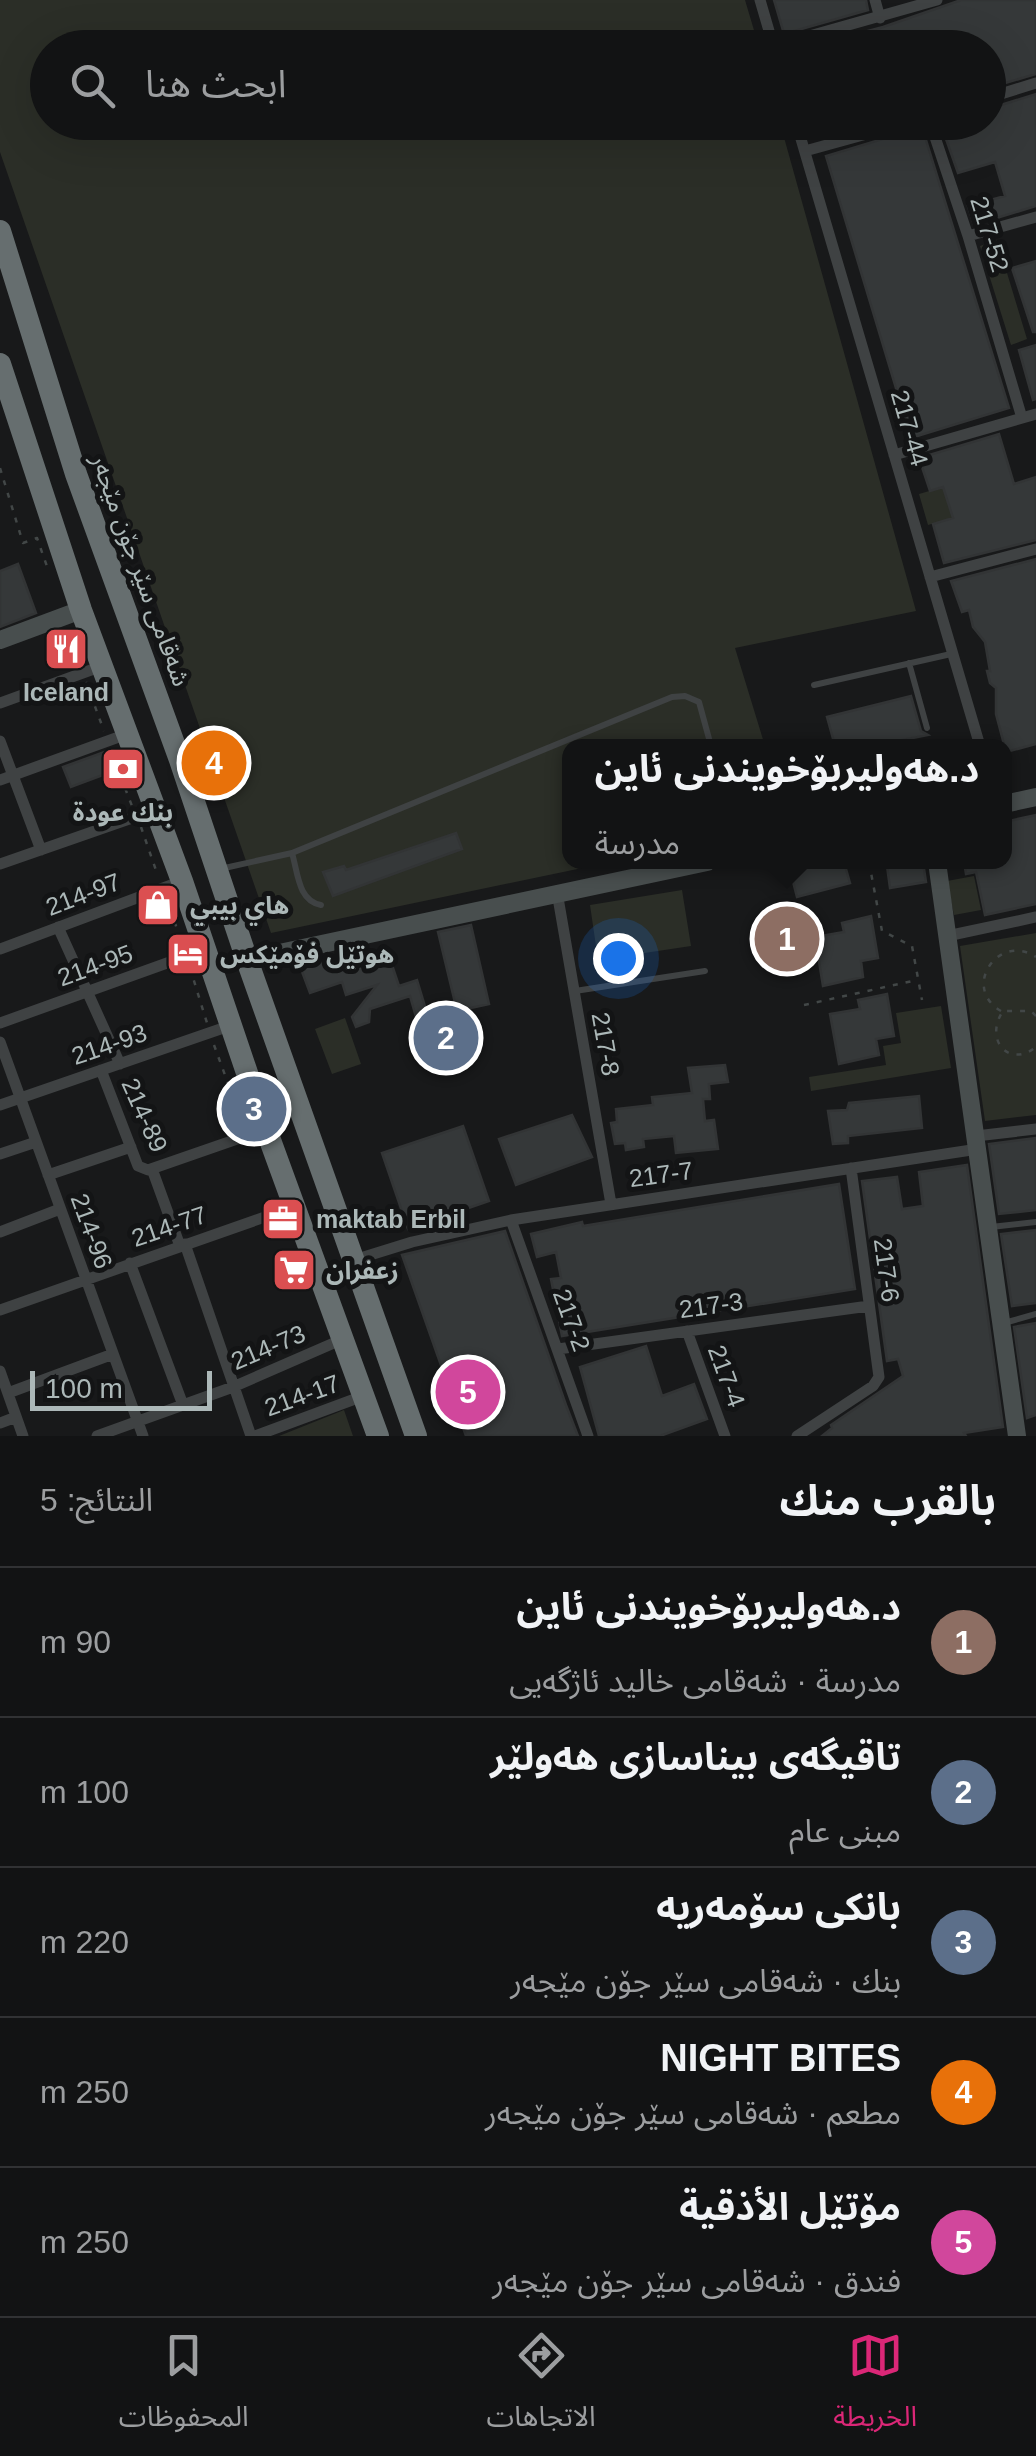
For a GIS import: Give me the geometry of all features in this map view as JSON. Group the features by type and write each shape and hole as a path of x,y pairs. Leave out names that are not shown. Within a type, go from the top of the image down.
{"highway":[{"name":"شەقامی سێر جۆن مێجەر","path":"0,231 76,474 416,1436"},
{"path":"0,364 82,610 95,669 117,737 196,952 255,1129 296,1206 378,1436"},
{"path":"22,431 40,444 56,436 61,426"},
{"path":"41,487 44,470 54,464 66,465 76,474"}],"street":[{"path":"760,0 769,30"},
{"path":"874,0 880,18"},
{"path":"836,30 937,0"},
{"path":"1006,92 1036,83"},
{"name":"217-44","path":"802,140 978,739"},
{"path":"805,151 845,140"},
{"name":"217-52","path":"936,140 1022,418"},
{"path":"968,236 1036,217"},
{"path":"894,456 1036,414"},
{"path":"930,577 1036,549"},
{"path":"0,640 82,610"},
{"path":"0,703 95,669"},
{"path":"6,777 117,737"},
{"path":"0,741 6,777 40,850"},
{"path":"0,864 146,813"},
{"path":"247,960 673,869"},
{"path":"938,869 1017,1436"},
{"name":"214-97","path":"0,949 172,884"},
{"name":"217-8","path":"557,892 611,1204"},
{"path":"948,936 1036,917"},
{"path":"58,927 120,1064"},
{"name":"214-95","path":"0,1023 196,952"},
{"name":"214-93","path":"0,1105 222,1029"},
{"name":"214-96","path":"0,1042 143,1436"},
{"name":"214-89","path":"101,1070 138,1166 152,1169 255,1129"},
{"name":"217-7","path":"354,1260 412,1242 510,1220 851,1168 1036,1129"},
{"path":"0,1154 36,1142"},
{"path":"48,1175 131,1148"},
{"name":"217-6","path":"797,1436 873,1386 879,1377 851,1168"},
{"path":"152,1169 253,1436"},
{"name":"214-77","path":"0,1310 296,1206"},
{"path":"0,1232 60,1209"},
{"name":"217-2","path":"510,1220 588,1436"},
{"path":"130,1263 183,1405"},
{"name":"217-3","path":"558,1348 869,1306"},
{"name":"217-4","path":"686,1331 725,1436"},
{"name":"214-73","path":"98,1436 233,1387 343,1339"},
{"path":"8,1393 113,1354"},
{"path":"0,1370 23,1436"},
{"name":"214-17","path":"253,1436 364,1396"},
{"path":"0,1424 16,1417"}],"lane":[{"path":"814,686 952,654"},
{"path":"909,664 926,728"},
{"path":"570,739 672,697 686,696 700,702 708,739"},
{"path":"219,870 292,853 562,742"},
{"path":"292,853 304,896 322,905"},
{"path":"574,991 706,970"},
{"path":"990,1228 1036,1222"},
{"path":"1002,1324 1036,1314"}],"path":[{"path":"0,468 23,543 37,538 54,585"},
{"path":"95,669 86,680 117,737 146,813 255,1129"},
{"path":"870,869 882,932 912,946 922,1000"},
{"path":"1036,957 1020,950 1002,953 988,965 983,983 995,1008 1030,1011 1036,1007"},
{"path":"804,1006 918,980"},
{"path":"1003,1011 994,1031 999,1044 1010,1054 1025,1054 1034,1049 1036,1055"},
{"path":"1030,1011 1036,1016"}],"shaded area":[{"path":"0,0 745,0 754,30 30,30 30,140 785,140 916,611 735,648 763,739 562,739 562,869 577,869 271,933 0,152"},
{"path":"997,240 1027,339 1011,345 980,246"},
{"path":"943,487 953,518 928,525 919,494"},
{"path":"974,876 981,910 954,915 947,881"},
{"path":"682,890 691,946 598,960 590,905"},
{"path":"1036,933 1036,1115 985,1121 960,946"},
{"path":"941,1006 951,1068 811,1091 809,1077 886,1065 883,1046 901,1043 896,1013"},
{"path":"345,1018 361,1064 332,1074 315,1029"},
{"path":"344,1410 353,1436 279,1436"}],"building":[{"path":"774,0 866,0 868,10 798,30 783,30"},
{"path":"961,0 1036,0 1036,74 1006,83 1006,30 872,30"},
{"path":"1036,94 1036,206 974,225 968,206 1005,196 995,162 958,173 946,140 1006,140 1006,103"},
{"path":"879,140 926,140 1009,408 911,438 826,156"},
{"path":"1036,261 1036,332 1033,332 1012,268"},
{"path":"1036,345 1036,399 1033,400 1019,350"},
{"path":"999,434 1014,484 1036,477 1036,540 944,563 933,524 953,518 943,487 930,491 919,458"},
{"path":"1036,559 1036,744 1012,750 1012,739 1003,739 996,714 996,688 987,671 985,642 973,627 969,610 962,612 951,581"},
{"path":"18,564 36,613 0,627 0,571"},
{"path":"911,696 921,731 928,735 908,739 833,739 827,717"},
{"path":"104,752 111,772 71,787 63,767"},
{"path":"1036,815 1036,904 985,915 976,872 966,874 965,869 1012,869 1012,820"},
{"path":"456,833 462,849 333,896 323,872 344,866 346,870"},
{"path":"846,869 850,883 797,897 790,870"},
{"path":"887,869 924,869 926,882 890,888"},
{"path":"871,916 878,958 861,961 863,977 823,986 815,937 844,932 842,923"},
{"path":"471,925 489,1004 457,1011 438,932"},
{"path":"388,953 399,986 417,980 427,1013 416,1017 410,996 370,1009 369,1022 356,1027 352,1017 377,985 346,995 342,982 310,993 301,969 342,954 346,966"},
{"path":"887,994 894,1036 876,1039 879,1055 839,1064 830,1014 860,1009 858,1000"},
{"path":"725,1065 728,1082 709,1084 710,1099 703,1099 705,1121 714,1120 718,1149 676,1153 674,1136 643,1139 644,1147 626,1150 625,1143 615,1144 611,1123 617,1122 616,1109 653,1105 652,1097 692,1093 688,1068"},
{"path":"919,1096 922,1128 848,1136 848,1143 833,1144 828,1111 847,1110 849,1103"},
{"path":"572,1115 592,1157 516,1185 499,1139"},
{"path":"463,1126 489,1201 408,1229 382,1153"},
{"path":"1036,1138 1036,1210 999,1214 989,1144"},
{"path":"967,1165 1003,1427 964,1433 966,1436 822,1436 831,1425 903,1376 898,1359 887,1361 862,1181 897,1177 902,1209 923,1206 919,1172"},
{"path":"839,1184 855,1289 562,1336 551,1279 561,1278 556,1252 537,1257 531,1234 582,1222 583,1226"},
{"path":"1036,1230 1036,1303 1012,1306 1001,1234"},
{"path":"505,1231 578,1436 466,1436 402,1255"},
{"path":"1036,1323 1036,1415 1027,1418 1014,1327"},
{"path":"646,1346 662,1396 694,1384 707,1419 660,1436 599,1436 580,1367"}],"place":[{"name":"Iceland","path":"66,649"},
{"name":"NIGHT BITES","path":"214,763"},
{"name":"بنك عودة","path":"123,769"},
{"name":"هاي بيبي","path":"158,905"},
{"name":"د.هه‌ولیربۆخویندنی ئاین","path":"787,939"},
{"name":"هوتێل فۆمێکس","path":"188,954"},
{"name":"تاقیگەی بیناسازی هەولێر","path":"446,1038"},
{"name":"بانکی سۆمەریە","path":"254,1109"},
{"name":"maktab Erbil","path":"283,1219"},
{"name":"زعفران","path":"294,1270"},
{"name":"مۆتێل الأذقیة","path":"468,1392"}]}
